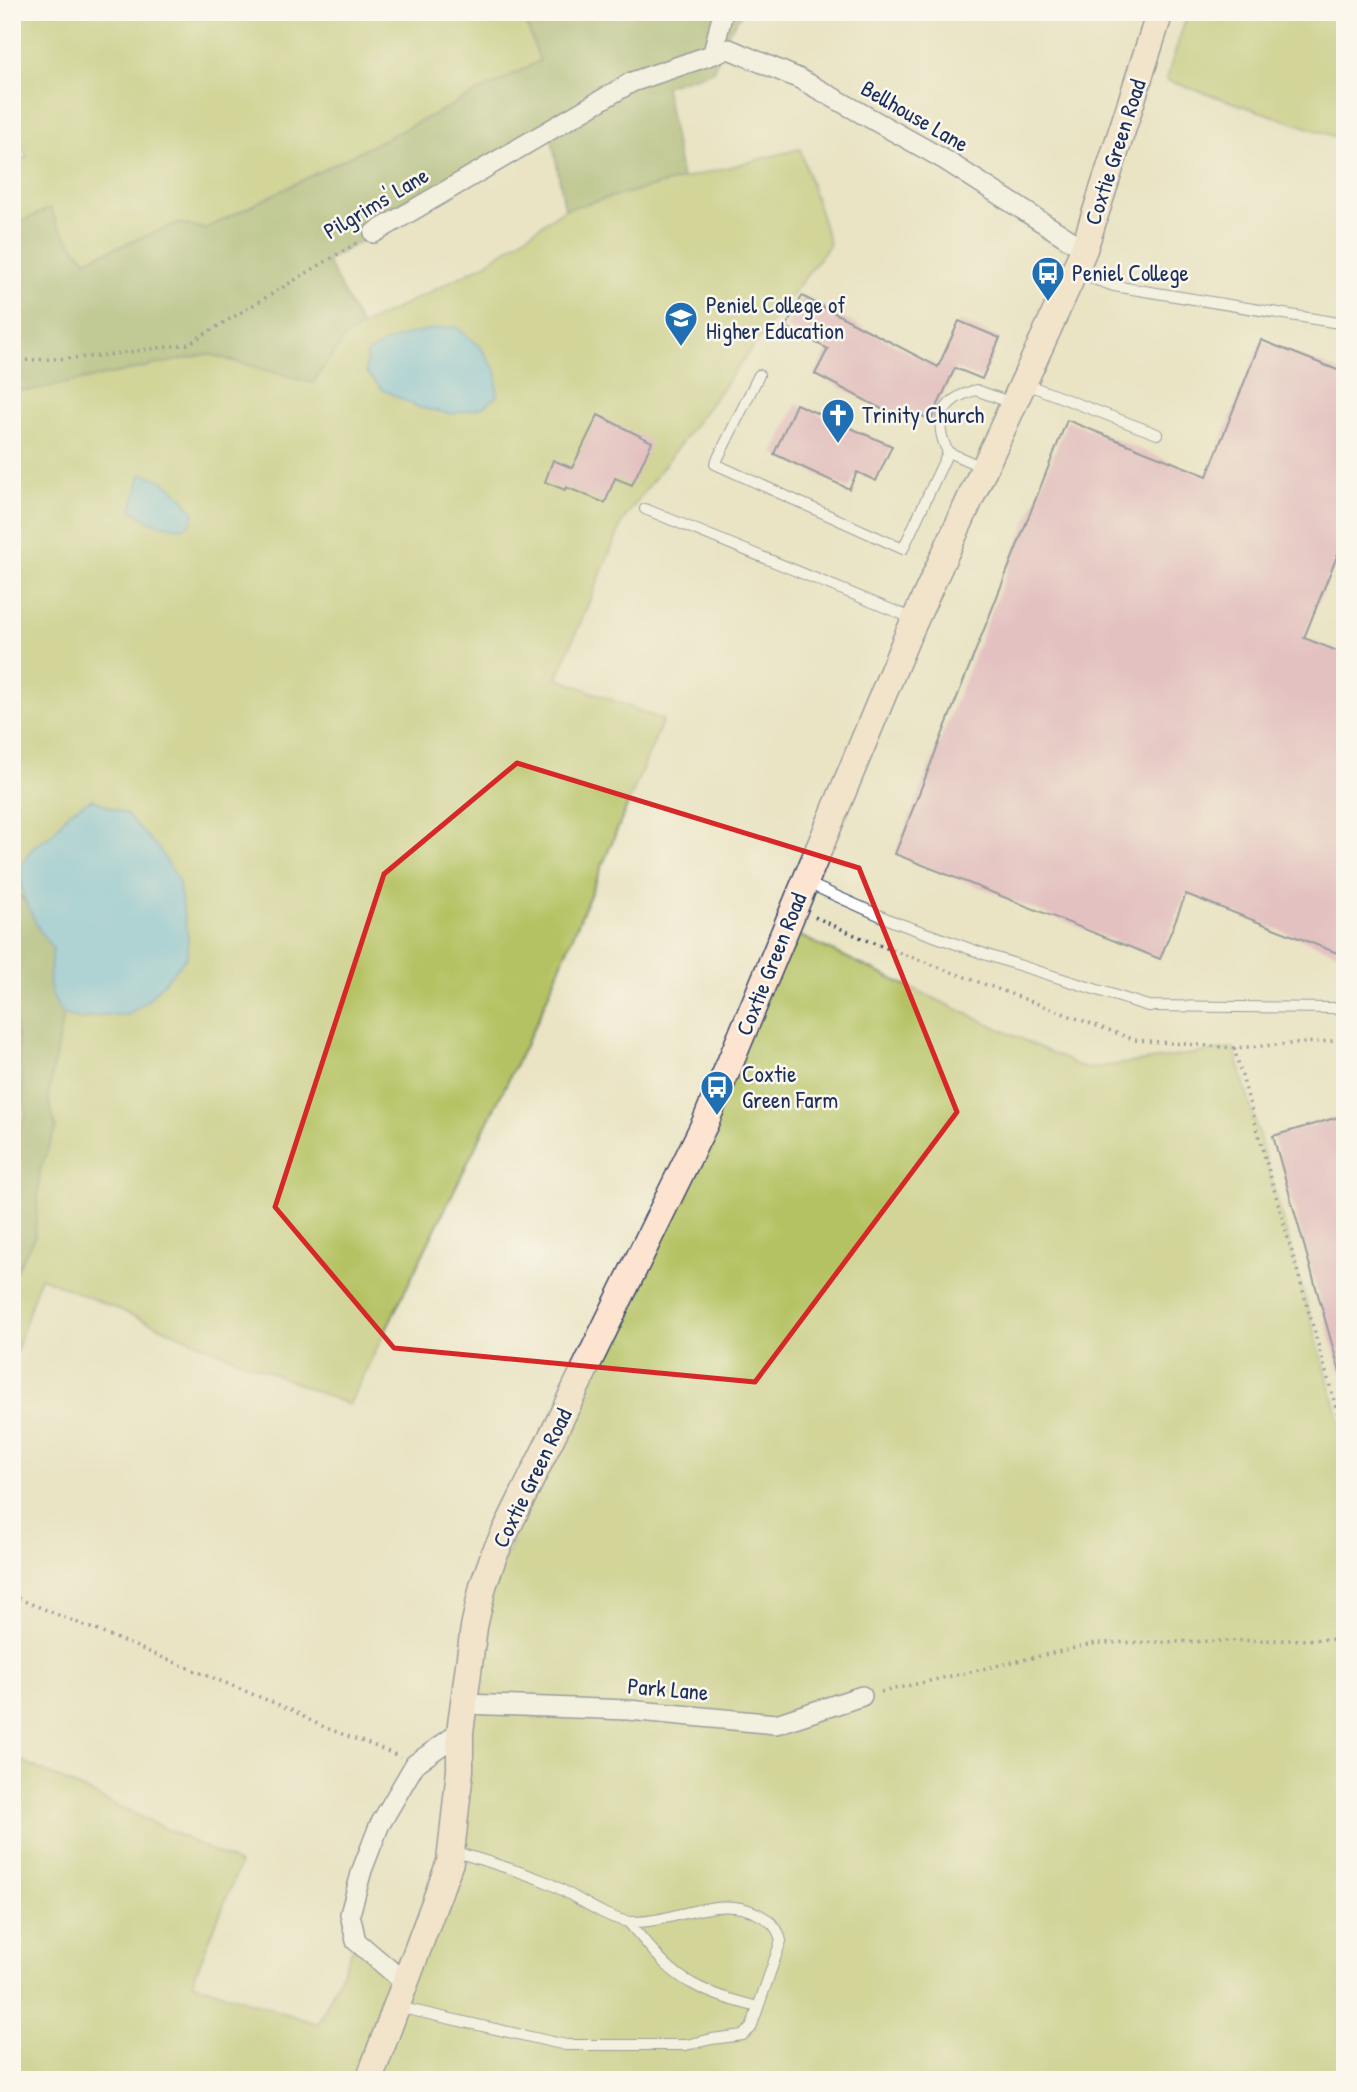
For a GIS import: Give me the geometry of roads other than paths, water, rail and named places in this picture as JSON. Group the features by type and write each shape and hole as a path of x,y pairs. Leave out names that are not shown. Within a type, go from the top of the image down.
{"street":[{"path":"712,53 723,12"},
{"name":"Coxtie Green Road","path":"369,2080 450,1861 460,1770 460,1732 474,1627 483,1586 494,1555 705,1124 915,619 1079,260 1160,12"},
{"name":"Bellhouse Lane","path":"712,53 729,49 800,79 945,160 1079,260"},
{"name":"Pilgrims' Lane","path":"374,233 632,82 712,53"},
{"name":"Park Lane","path":"465,1703 628,1710 775,1724 862,1696"},
{"path":"401,1994 356,1941 350,1914 362,1870 379,1826 415,1764 460,1732"}],"lane":[{"path":"1079,260 1114,286 1345,324"},
{"path":"759,375 715,464 902,549 948,452"},
{"path":"985,468 948,452 941,439 939,425 945,409 953,399 976,390 1018,393 1157,434"},
{"path":"645,509 915,619"},
{"path":"805,882 892,921 990,956 1148,1006 1333,1008 1345,1012"},
{"path":"401,1994 566,2045 687,2045 743,2035 751,2028 781,1941 779,1930 768,1919 745,1908 729,1905 645,1922 628,1922 545,1882 452,1851"},
{"path":"628,1922 663,1960 688,1982 713,1994 758,2007"}],"water":[{"path":"456,327 480,346 497,373 497,396 483,407 452,414 420,408 383,390 366,372 367,354 387,342 421,331"},
{"path":"141,474 158,479 178,492 194,513 191,523 182,528 162,524 143,517 132,509"},
{"path":"92,799 126,814 159,849 178,880 188,938 187,957 148,1000 128,1015 103,1015 82,1019 63,1015 53,998 50,976 53,949 40,931 23,896 20,867 33,847 51,835 70,811"}],"place":[{"name":"Peniel College","path":"1048,303"},
{"name":"Peniel College of Higher Education","path":"681,348"},
{"name":"Trinity Church","path":"838,445"},
{"name":"Coxtie Green Farm","path":"717,1117"}]}
